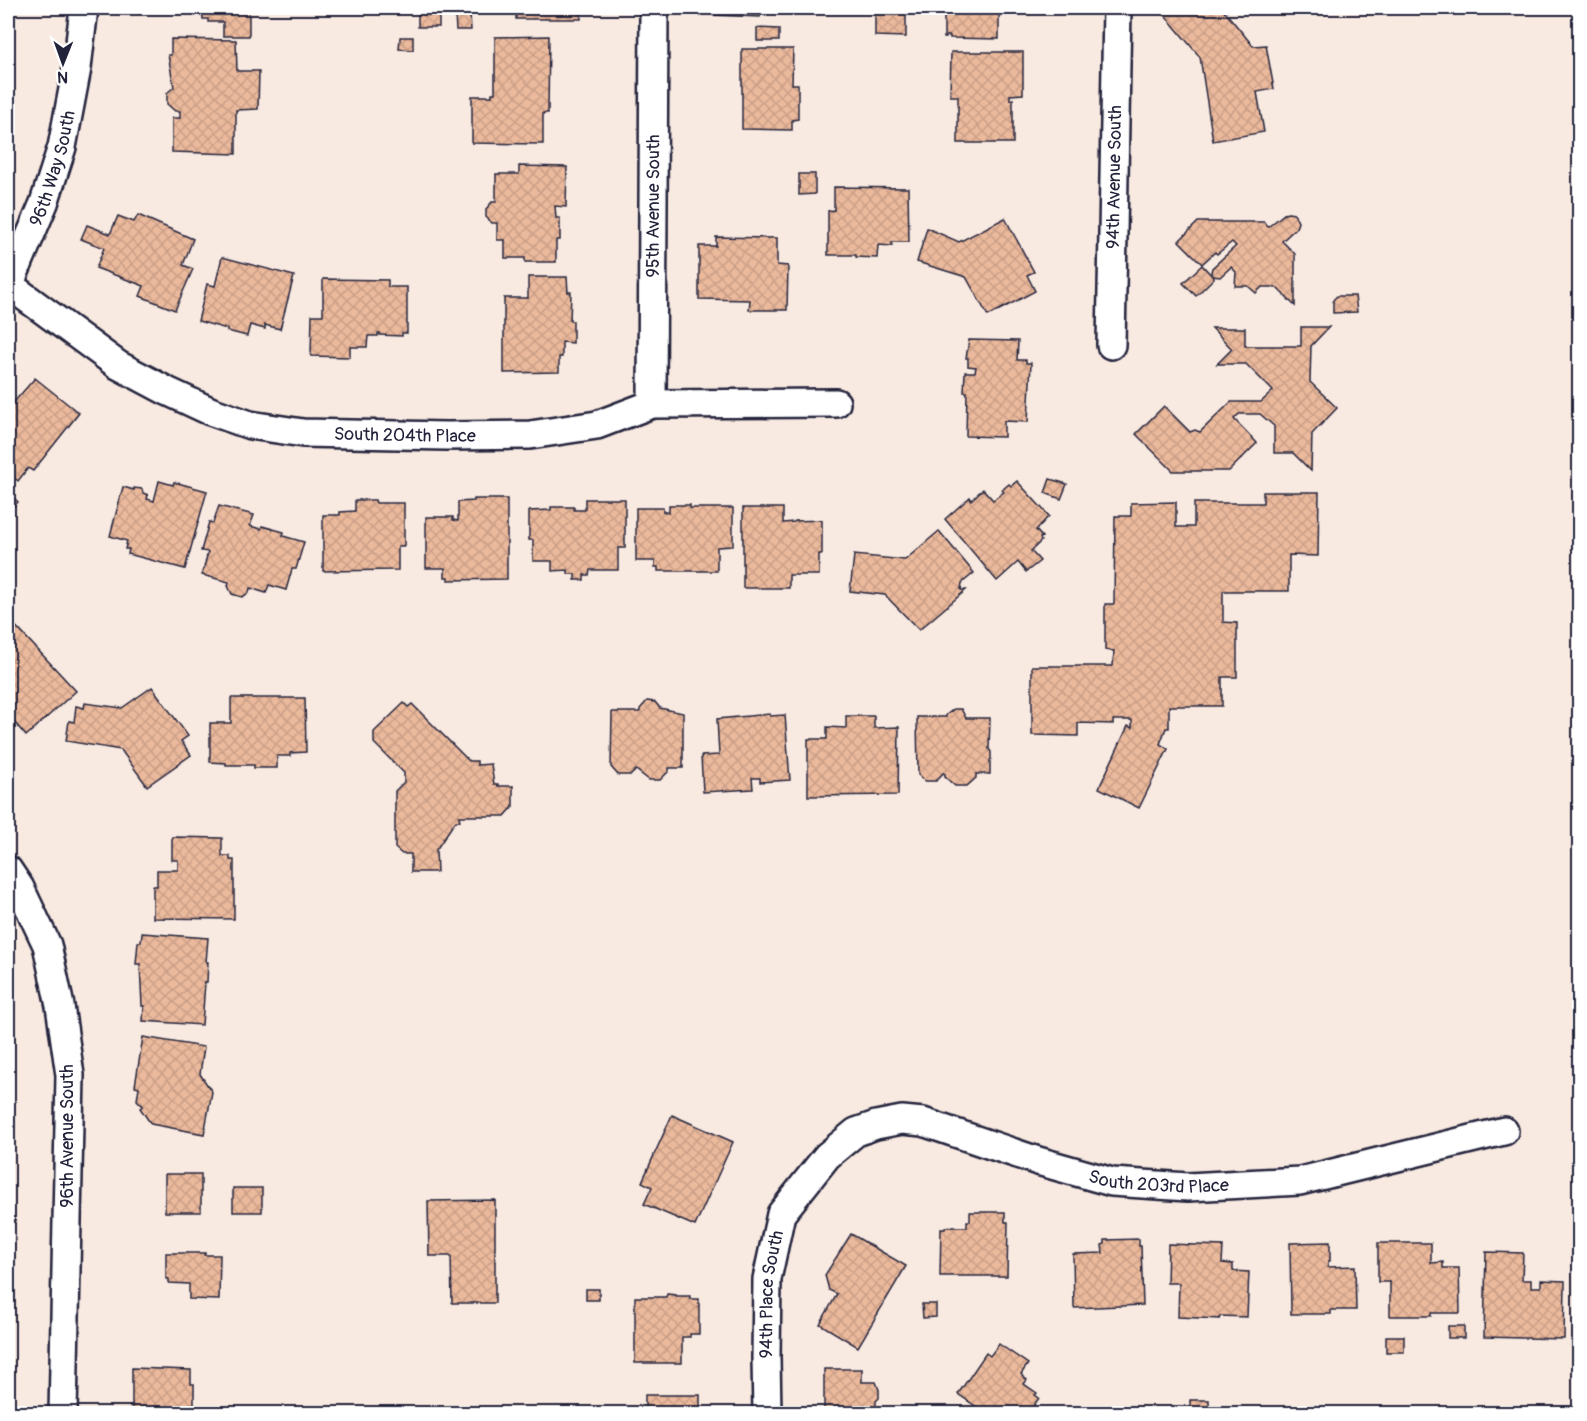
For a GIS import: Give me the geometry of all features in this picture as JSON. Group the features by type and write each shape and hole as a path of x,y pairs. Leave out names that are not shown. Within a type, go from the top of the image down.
{"street":[{"name":"96th Way South","path":"8,287 44,202 62,147 77,68 84,8"},
{"name":"95th Avenue South","path":"652,404 654,8"},
{"name":"94th Avenue South","path":"1111,345 1117,8"},
{"name":"South 204th Place","path":"8,287 118,365 167,391 210,411 250,425 303,433 530,435 597,425 652,404 836,404"},
{"name":"96th Avenue South","path":"8,870 20,888 47,945 60,1006 70,1075 63,1413"},
{"name":"South 203rd Place","path":"827,1156 856,1132 902,1120 923,1122 1038,1161 1112,1182 1188,1187 1300,1181 1504,1131"},
{"name":"94th Place South","path":"767,1413 767,1280 781,1214 827,1156"}],"building":[{"path":"202,8 249,8 249,36 223,36 223,22 208,22 208,19 203,19"},
{"path":"418,8 439,8 439,27 418,27"},
{"path":"516,8 581,8 581,19 516,19"},
{"path":"713,8 760,8 760,17 713,15"},
{"path":"875,8 906,8 906,37 875,36"},
{"path":"944,8 999,8 999,39 950,38 950,36 944,38"},
{"path":"1159,8 1222,8 1253,46 1266,45 1274,89 1257,92 1264,132 1213,141 1200,57"},
{"path":"470,14 471,30 456,30 455,15"},
{"path":"757,28 779,29 779,41 757,41"},
{"path":"549,36 548,113 543,113 543,144 472,143 472,96 492,96 492,93 495,93 495,37"},
{"path":"400,37 413,37 413,50 399,49"},
{"path":"171,39 236,40 237,71 259,71 258,109 236,110 236,154 172,152 172,118 180,118 180,111 175,111 167,104 167,93 174,87 168,55 171,55"},
{"path":"742,49 793,49 792,84 798,84 798,119 792,120 792,130 742,129"},
{"path":"951,52 1023,52 1023,94 1010,95 1010,100 1013,99 1013,143 958,143 958,96 950,96"},
{"path":"519,166 567,167 566,207 555,206 556,218 560,218 560,240 556,240 556,262 525,262 525,258 505,258 505,240 497,240 497,223 492,223 486,217 486,209 492,202 496,202 496,174 519,174"},
{"path":"799,174 815,174 815,194 799,195"},
{"path":"834,187 908,188 909,242 892,242 892,246 878,245 877,258 828,255 828,211 834,210"},
{"path":"1288,213 1294,214 1298,222 1296,228 1282,241 1295,254 1295,306 1276,287 1262,287 1256,293 1248,286 1235,286 1236,272 1231,267 1220,277 1213,276 1212,268 1236,246 1232,242 1217,254 1215,252 1202,264 1179,241 1198,222 1264,222 1268,227"},
{"path":"138,215 193,239 183,265 193,269 175,310 140,296 144,286 96,268 104,248 81,239 87,225 110,234 118,216 134,222"},
{"path":"1005,218 1034,272 1027,275 1035,291 988,316 966,277 917,262 927,228 959,242"},
{"path":"716,237 777,238 777,265 788,266 787,310 749,310 750,300 699,299 699,246 716,246"},
{"path":"222,257 294,276 280,329 265,325 265,329 250,325 247,336 198,321 207,284 215,286"},
{"path":"1202,265 1214,278 1196,296 1183,283"},
{"path":"528,277 567,277 568,292 571,292 570,321 573,321 573,343 562,342 559,372 504,373 504,298 528,298"},
{"path":"323,279 388,280 388,287 407,287 407,333 402,333 402,336 378,333 378,336 368,336 367,347 350,347 350,357 311,356 312,315 323,315"},
{"path":"1337,296 1355,296 1357,312 1333,313 1333,300"},
{"path":"1301,327 1329,327 1311,346 1310,382 1337,408 1312,434 1311,471 1293,453 1274,453 1274,426 1260,414 1239,414 1234,419 1257,443 1229,471 1173,471 1136,434 1164,406 1190,432 1195,430 1200,432 1231,402 1261,402 1273,391 1246,364 1217,364 1232,349 1212,328 1245,328 1245,346 1301,346"},
{"path":"969,340 1018,341 1017,360 1026,360 1026,363 1031,363 1028,422 1004,421 1004,437 966,436 965,372 975,372 976,367 968,366 968,358 966,358"},
{"path":"35,378 79,413 33,471 28,468 18,481 8,472 8,397 14,402"},
{"path":"1050,479 1067,484 1061,499 1045,493"},
{"path":"159,481 173,485 174,482 207,491 185,569 128,554 129,549 125,549 127,541 110,536 123,487 134,490 134,488 142,489 143,493 148,495 147,499 154,501"},
{"path":"1017,481 1049,516 1036,530 1042,537 1031,551 1040,561 1026,572 1018,562 997,581 945,519 983,489 993,500 1004,492 1002,490 1009,484 1011,486"},
{"path":"8,492 18,502 8,512"},
{"path":"1263,492 1319,492 1318,556 1289,555 1289,591 1223,591 1223,622 1237,623 1237,677 1222,677 1222,706 1169,706 1169,728 1166,728 1160,744 1168,749 1139,808 1099,788 1128,726 1132,728 1132,720 1113,720 1113,724 1078,723 1078,736 1032,735 1032,666 1113,666 1114,651 1105,650 1105,604 1114,604 1115,516 1131,516 1131,503 1176,502 1176,527 1194,527 1194,503 1263,503"},
{"path":"474,499 507,499 507,579 448,580 448,577 445,577 445,568 426,568 426,517 453,517 453,520 458,521 458,502 474,501"},
{"path":"585,499 625,499 625,548 618,548 618,570 590,570 589,575 584,575 584,580 575,580 575,574 568,574 568,570 552,571 552,561 533,561 533,540 529,540 529,511 551,510 551,507 574,507 574,510 585,510"},
{"path":"355,500 404,503 404,546 398,546 398,570 323,571 323,515 340,515 340,512 355,511"},
{"path":"669,505 690,505 690,508 733,508 733,546 717,547 717,571 658,571 655,561 636,561 636,508 663,508 663,512 669,512"},
{"path":"219,506 254,515 250,526 261,529 262,526 284,532 283,536 304,542 296,569 292,569 286,590 269,585 266,593 250,588 249,593 242,597 232,594 228,586 229,582 202,575 208,552 201,551 209,522 213,523"},
{"path":"743,508 783,508 783,523 822,520 822,554 819,554 819,575 789,575 789,588 743,588"},
{"path":"939,531 974,573 962,583 961,590 966,590 919,630 885,595 850,591 854,555 905,560"},
{"path":"10,620 76,691 26,736 8,715 8,622"},
{"path":"152,687 188,736 181,741 191,755 147,786 121,750 66,741 69,721 74,722 76,706 84,708 85,703 122,708"},
{"path":"231,698 305,698 306,752 277,756 277,768 254,768 254,765 226,765 226,763 210,762 210,723 231,723"},
{"path":"647,701 655,702 660,708 683,713 683,768 669,768 660,780 649,780 636,770 631,775 618,775 611,767 612,712 640,712"},
{"path":"404,703 408,707 412,704 469,761 477,761 477,765 491,764 494,784 513,786 513,807 505,816 459,816 460,821 456,821 436,850 437,872 411,872 411,854 402,854 395,848 395,791 404,782 404,773 374,743 374,732"},
{"path":"954,709 961,709 966,718 990,718 990,774 976,774 976,778 967,786 955,786 943,773 936,781 925,781 918,775 917,717 946,717"},
{"path":"770,714 770,716 785,715 790,780 760,782 760,778 752,778 753,789 703,792 701,756 719,755 717,719"},
{"path":"846,716 874,716 874,728 899,727 898,795 808,796 808,739 827,739 827,727 846,728"},
{"path":"172,837 222,838 222,856 230,856 230,860 234,860 234,919 153,918 153,886 157,886 157,870 178,870 178,860 172,860"},
{"path":"142,933 208,938 207,982 205,982 202,1025 143,1021 140,964 136,964 138,942 141,942"},
{"path":"143,1037 204,1047 200,1074 212,1092 204,1134 151,1124 140,1108 143,1106 137,1100 139,1087 135,1086"},
{"path":"672,1115 733,1142 695,1226 644,1204 652,1187 642,1182"},
{"path":"165,1174 201,1174 201,1212 165,1212"},
{"path":"233,1188 262,1188 262,1212 233,1212"},
{"path":"495,1200 495,1303 452,1303 451,1256 429,1256 428,1201"},
{"path":"970,1212 1005,1212 1005,1222 1008,1222 1007,1276 940,1276 941,1229 967,1227"},
{"path":"851,1234 906,1266 858,1347 820,1324 837,1294 829,1290 825,1275"},
{"path":"1139,1239 1143,1305 1074,1308 1073,1254 1103,1253 1102,1245 1105,1244 1105,1240"},
{"path":"1330,1242 1328,1267 1355,1266 1356,1310 1331,1310 1331,1314 1291,1314 1290,1243"},
{"path":"1378,1243 1431,1243 1431,1263 1443,1262 1443,1268 1459,1268 1460,1313 1390,1316 1390,1282 1378,1282"},
{"path":"1168,1244 1223,1246 1222,1263 1233,1264 1233,1271 1249,1272 1247,1317 1220,1316 1220,1319 1178,1317 1179,1283 1167,1283"},
{"path":"1486,1252 1523,1253 1522,1280 1531,1280 1531,1287 1541,1287 1541,1280 1565,1281 1564,1339 1484,1337"},
{"path":"166,1253 220,1255 219,1300 189,1299 189,1284 169,1283 169,1279 166,1279"},
{"path":"586,1289 599,1289 599,1300 586,1300"},
{"path":"667,1294 699,1299 699,1334 682,1337 682,1363 635,1363 635,1297 666,1297"},
{"path":"922,1304 936,1304 936,1317 923,1318"},
{"path":"1448,1326 1464,1326 1464,1338 1448,1338"},
{"path":"1386,1336 1404,1336 1404,1352 1386,1352"},
{"path":"999,1344 1028,1364 1021,1374 1027,1380 1024,1384 1037,1393 1035,1395 1039,1398 1028,1414 987,1414 958,1394 986,1353 990,1356"},
{"path":"132,1368 191,1370 191,1384 194,1384 194,1414 128,1414 128,1410 132,1410"},
{"path":"824,1369 862,1369 862,1382 876,1382 879,1390 876,1414 824,1414"},
{"path":"645,1395 700,1395 700,1414 645,1414"},
{"path":"1190,1400 1209,1400 1209,1414 1190,1414"}]}
